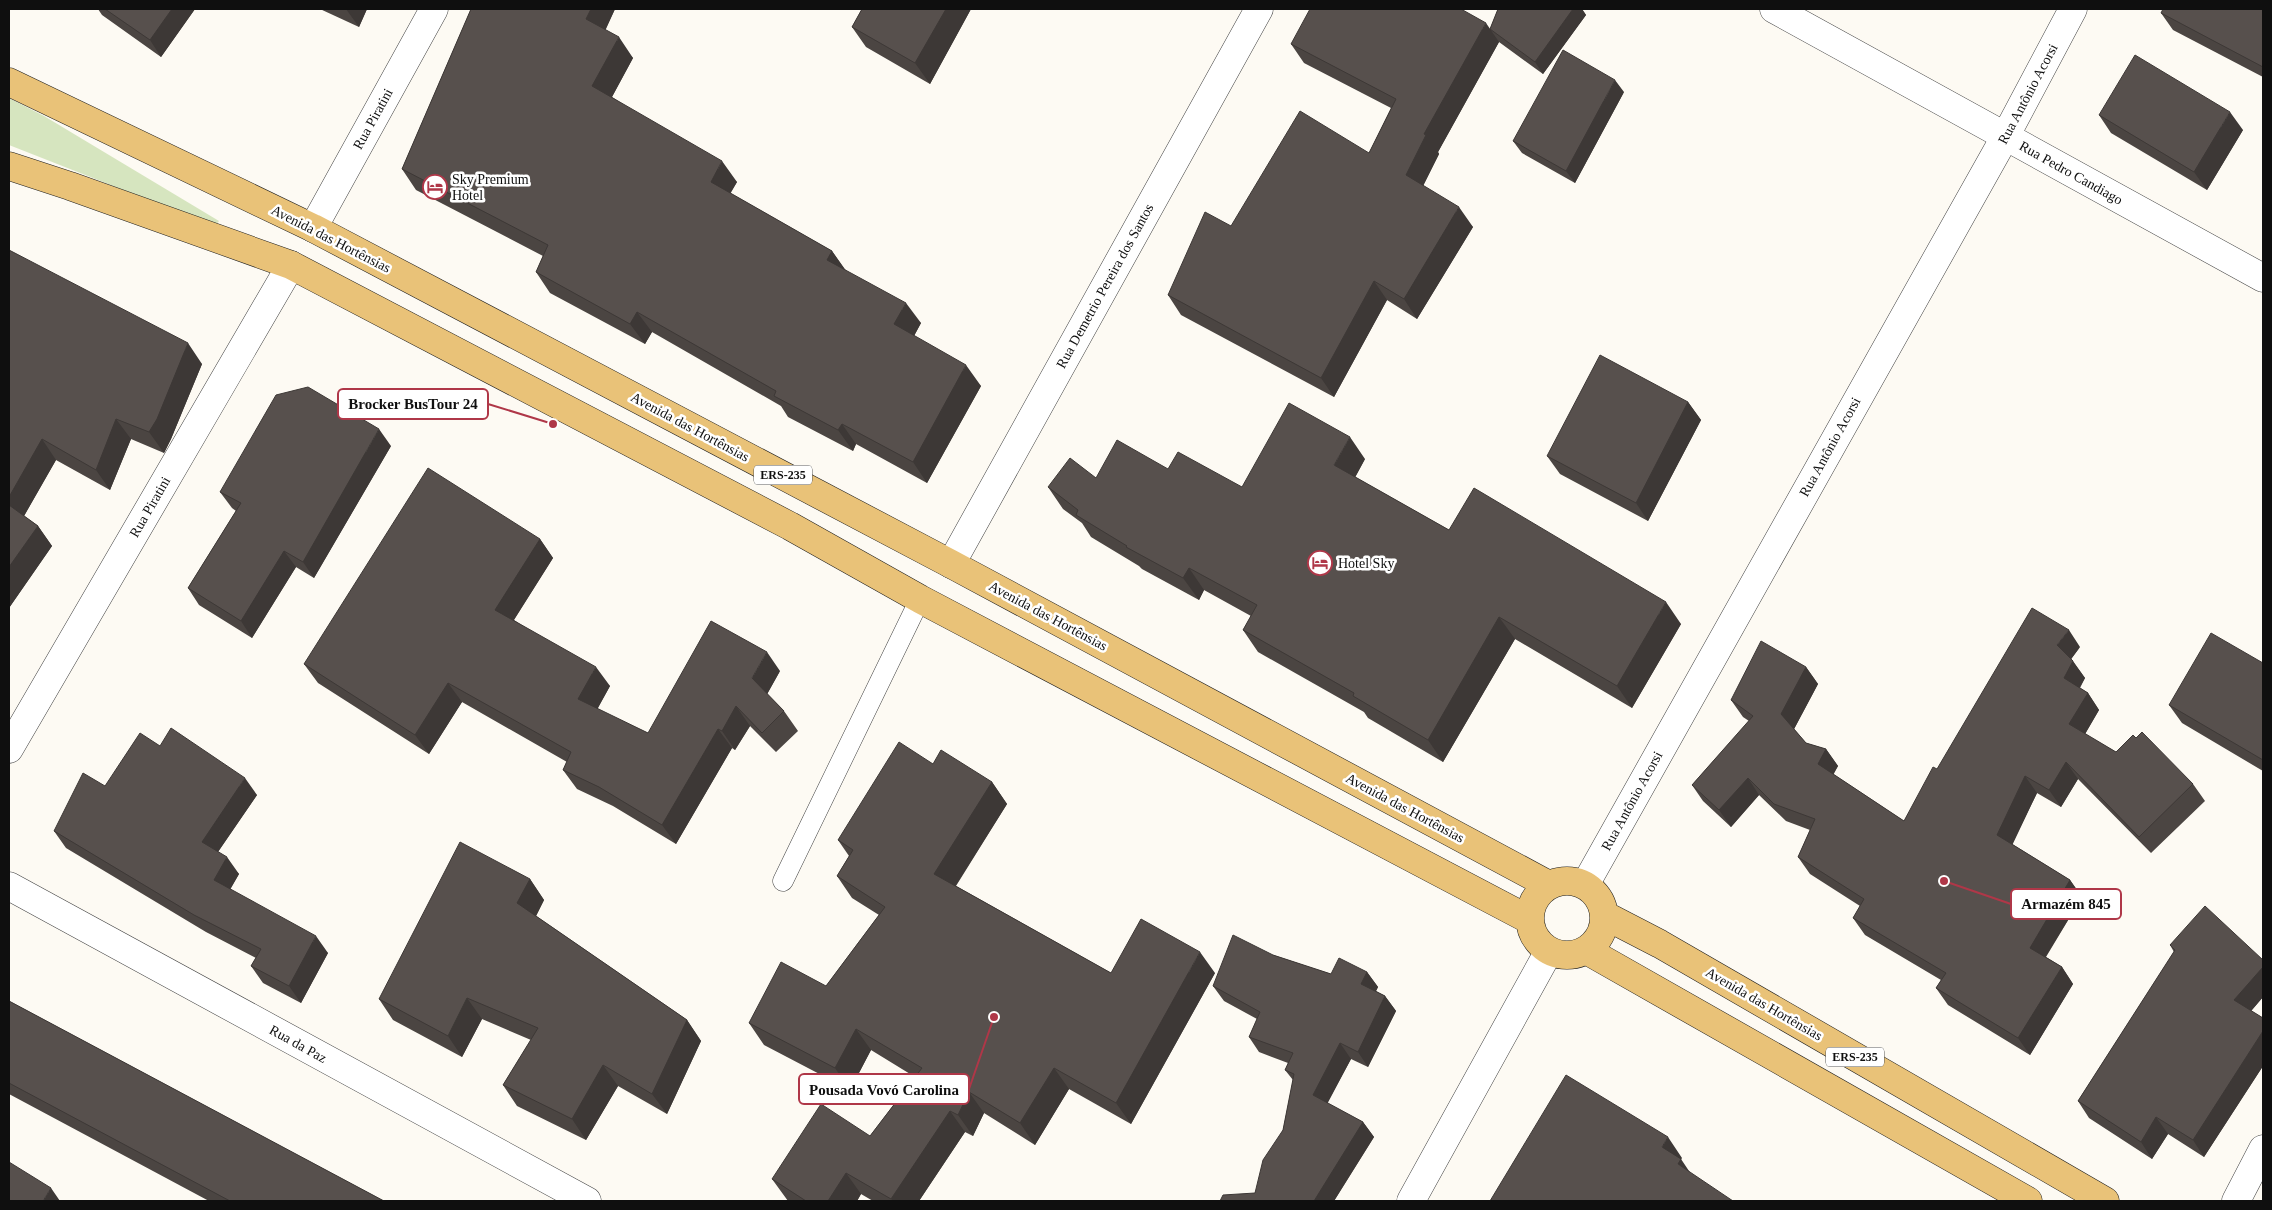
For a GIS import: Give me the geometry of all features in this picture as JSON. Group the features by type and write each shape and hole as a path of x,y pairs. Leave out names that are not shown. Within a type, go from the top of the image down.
{"main road":[{"name":"Avenida das Hortênsias","path":"9,82 313,228 951,564 1549,885"},
{"name":"ERS-235","path":"9,166 291,265 790,526 920,599 1530,920"},
{"path":"1573,880 1585,885 1595,892 1601,903 1604,915 1600,935 1586,950 1574,954 1561,955 1549,950 1539,943 1532,932 1530,920 1534,900 1540,891 1560,881 1573,880"},
{"name":"Avenida das Hortênsias","path":"1604,915 1660,944 2105,1201"},
{"name":"ERS-235","path":"1586,950 2028,1201"}],"street":[{"name":"Rua Piratini","path":"313,228 434,9"},
{"name":"Rua Demetrio Pereira dos Santos","path":"951,564 1259,9"},
{"name":"Rua Pedro Candiago","path":"1774,9 2263,278"},
{"name":"Rua Antônio Acorsi","path":"1585,885 2005,137 2073,9"},
{"name":"Rua Piratini","path":"9,749 291,265"},
{"name":"Rua da Paz","path":"9,886 587,1201"},
{"path":"1411,1201 1549,950"},
{"path":"2236,1201 2263,1148"}],"lane":[{"path":"784,881 920,599"}],"green space":[{"path":"9,98 44,116 219,221 215,226 9,145"}],"building":[{"path":"105,9 172,9 150,40"},
{"path":"471,9 591,9 586,19 619,37 592,86 722,161 711,182 832,251 827,260 906,303 894,324 966,365 913,462 842,424 838,430 774,396 776,391 637,312 630,324 536,272 548,245 402,169"},
{"path":"862,9 946,9 915,63 852,27"},
{"path":"1310,9 1461,9 1486,23 1424,134 1426,135 1406,175 1459,207 1404,299 1374,281 1321,378 1168,295 1205,212 1231,226 1300,111 1369,153 1396,99 1291,44"},
{"path":"1498,9 1573,9 1535,62 1490,29"},
{"path":"2163,9 2263,9 2263,67 2161,13"},
{"path":"1563,50 1615,80 1566,171 1513,141"},
{"path":"2135,55 2230,112 2194,172 2099,115"},
{"path":"9,250 188,343 157,419 149,432 116,419 96,470 42,439 9,497"},
{"path":"1600,355 1688,402 1636,503 1547,456"},
{"path":"308,387 379,429 303,562 284,551 241,621 188,588 241,503 220,492 276,395"},
{"path":"1289,403 1350,437 1334,465 1449,530 1474,488 1666,602 1617,686 1499,617 1428,740 1353,696 1354,693 1243,630 1257,605 1189,568 1183,578 1126,547 1076,515 1078,510 1048,487 1070,458 1096,478 1117,440 1168,469 1178,452 1242,487"},
{"path":"428,468 540,539 495,610 596,667 578,699 648,733 711,621 767,652 752,678 784,711 762,733 736,706 722,731 718,729 662,825 599,787 563,770 571,752 448,683 415,735 304,664"},
{"path":"9,505 38,526 9,567"},
{"path":"2032,608 2069,630 2057,645 2073,661 2064,678 2088,693 2069,724 2116,752 2133,735 2136,738 2142,732 2193,784 2139,837 2066,762 2049,790 2025,776 1997,835 2070,880 2030,948 2062,967 2018,1038 1936,988 1946,973 1853,918 1864,899 1798,857 1815,819 1774,804 1748,778 1719,810 1692,785 1753,716 1731,700 1761,641 1806,667 1781,714 1806,743 1826,749 1818,764 1904,821 1933,767 1937,769"},
{"path":"2211,633 2263,663 2263,760 2169,705"},
{"path":"171,728 245,778 202,842 227,857 214,880 316,936 289,986 251,966 261,949 194,915 54,831 83,773 105,786 140,733 160,746"},
{"path":"899,742 933,764 941,750 992,782 934,874 1111,973 1141,919 1200,952 1116,1103 1054,1068 1020,1123 969,1092 958,1115 950,1111 891,1199 846,1173 828,1201 806,1201 772,1179 821,1104 870,1136 922,1068 856,1029 835,1068 749,1023 781,962 826,986 885,907 837,876 853,850 838,840"},
{"path":"460,842 530,879 517,903 687,1020 652,1094 603,1065 572,1119 503,1085 538,1028 467,998 448,1036 379,999"},
{"path":"2205,906 2263,960 2263,967 2234,1000 2263,1018 2263,1031 2193,1140 2156,1117 2141,1142 2078,1101 2175,950 2170,945"},
{"path":"1233,935 1273,955 1331,974 1339,958 1367,972 1361,984 1385,996 1358,1052 1340,1043 1313,1095 1363,1122 1314,1201 1220,1201 1223,1195 1255,1193 1263,1160 1283,1130 1294,1074 1285,1070 1293,1053 1249,1037 1260,1012 1213,986"},
{"path":"9,1001 384,1201 230,1201 9,1083"},
{"path":"1566,1075 1668,1137 1662,1147 1681,1159 1678,1164 1733,1201 1490,1201"},
{"path":"9,1162 51,1188 43,1201 9,1201"}],"place":[{"name":"Sky Premium Hotel","path":"435,187"},
{"name":"Brocker BusTour 24","path":"553,424"},
{"name":"Hotel Sky","path":"1320,563"},
{"name":"Armazém 845","path":"1944,881"},
{"name":"Pousada Vovó Carolina","path":"994,1017"}]}
